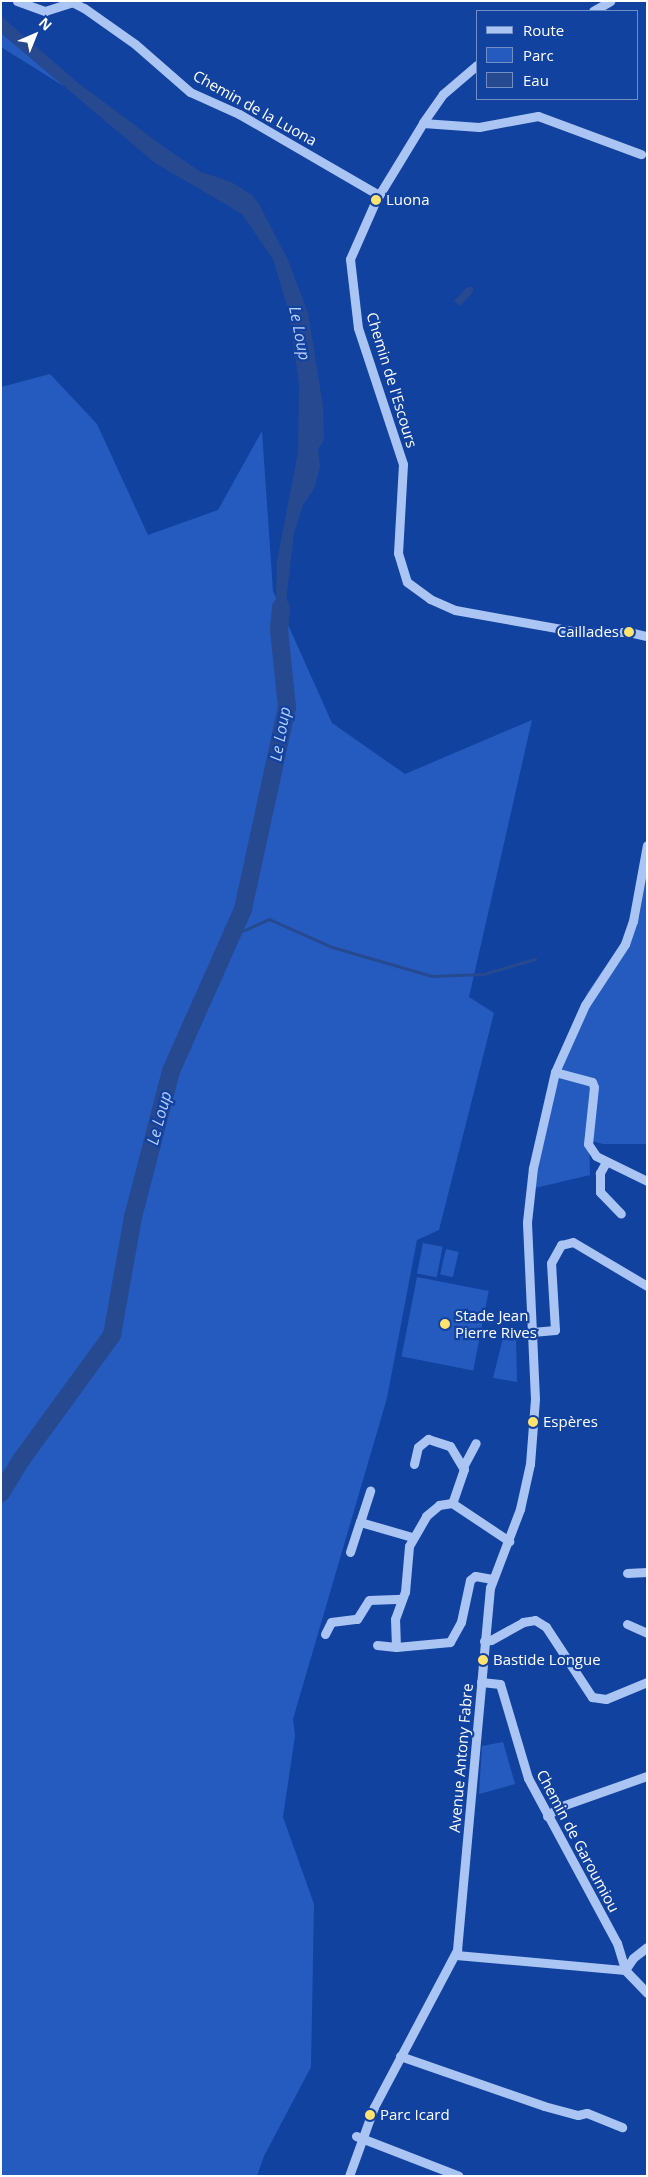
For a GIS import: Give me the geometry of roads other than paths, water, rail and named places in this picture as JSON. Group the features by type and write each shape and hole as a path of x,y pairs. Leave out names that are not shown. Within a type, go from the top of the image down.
{"street":[{"name":"Chemin de la Luona","path":"17,1 45,11 72,2 84,8 135,44 190,92 239,114 379,195"},
{"path":"595,10 610,1"},
{"name":"Chemin de l'Escours","path":"476,66 443,94 423,123 379,195 350,259 350,281 358,328 403,464 398,553 407,582 430,599 455,610 578,632 629,632 647,636"},
{"path":"423,123 479,127 538,116 641,154"},
{"name":"Avenue Antony Fabre","path":"456,1955 484,1641 492,1579 520,1509 530,1464 535,1400 527,1222 535,1153 555,1072 585,1006 625,944 638,905 647,845"},
{"path":"555,1072 592,1082 594,1087 588,1144 596,1156 647,1181"},
{"path":"606,1162 600,1173 600,1192 621,1214"},
{"path":"532,1332 556,1330 551,1263 561,1245 573,1242 647,1286"},
{"path":"414,1464 418,1447 428,1439 450,1446 463,1467"},
{"path":"452,1503 463,1467 476,1443"},
{"path":"350,1552 370,1491"},
{"path":"396,1647 395,1619 402,1599 412,1537 426,1516 439,1505 452,1503 508,1541"},
{"path":"360,1522 412,1537"},
{"path":"627,1573 647,1572"},
{"path":"377,1645 396,1647 450,1642 461,1622 470,1580 475,1576 492,1579"},
{"path":"325,1634 331,1622 357,1620 369,1600 402,1599"},
{"path":"484,1641 491,1640 523,1622 535,1620 546,1627 592,1697 606,1699 647,1682"},
{"path":"627,1624 647,1633"},
{"name":"Chemin de Garoumiou","path":"481,1682 500,1684 528,1778 617,1943 625,1970"},
{"path":"547,1816 559,1807 647,1776"},
{"path":"625,1970 633,1958 647,1947"},
{"path":"349,2176 359,2138 374,2107 456,1955 625,1970 647,1993"},
{"path":"400,2056 544,2106 578,2115 587,2113 622,2126"},
{"path":"359,2138 459,2176"}],"water":[{"name":"Le Loup","path":"1,16 77,82 164,147 201,172 231,182 252,195 259,204 288,260 308,313 323,406 324,440 318,449 320,467 314,489 303,505 294,533 283,629 275,630 277,561 298,452 299,383 288,309 273,259 242,214 155,163 1,33"},
{"path":"467,287 473,287 473,292 460,306 454,301"}],"waterway":[{"name":"Le Loup","path":"1,1493 21,1460 112,1335 133,1217 171,1071 243,909 287,707 279,630 281,607"},
{"path":"231,936 269,919 332,947 432,976 483,974 535,959"}],"place":[{"name":"Luona","path":"376,200"},
{"name":"Caillades","path":"629,632"},
{"name":"Stade Jean Pierre Rives","path":"445,1324"},
{"name":"Espères","path":"533,1422"},
{"name":"Bastide Longue","path":"483,1660"},
{"name":"Parc Icard","path":"370,2115"}]}
